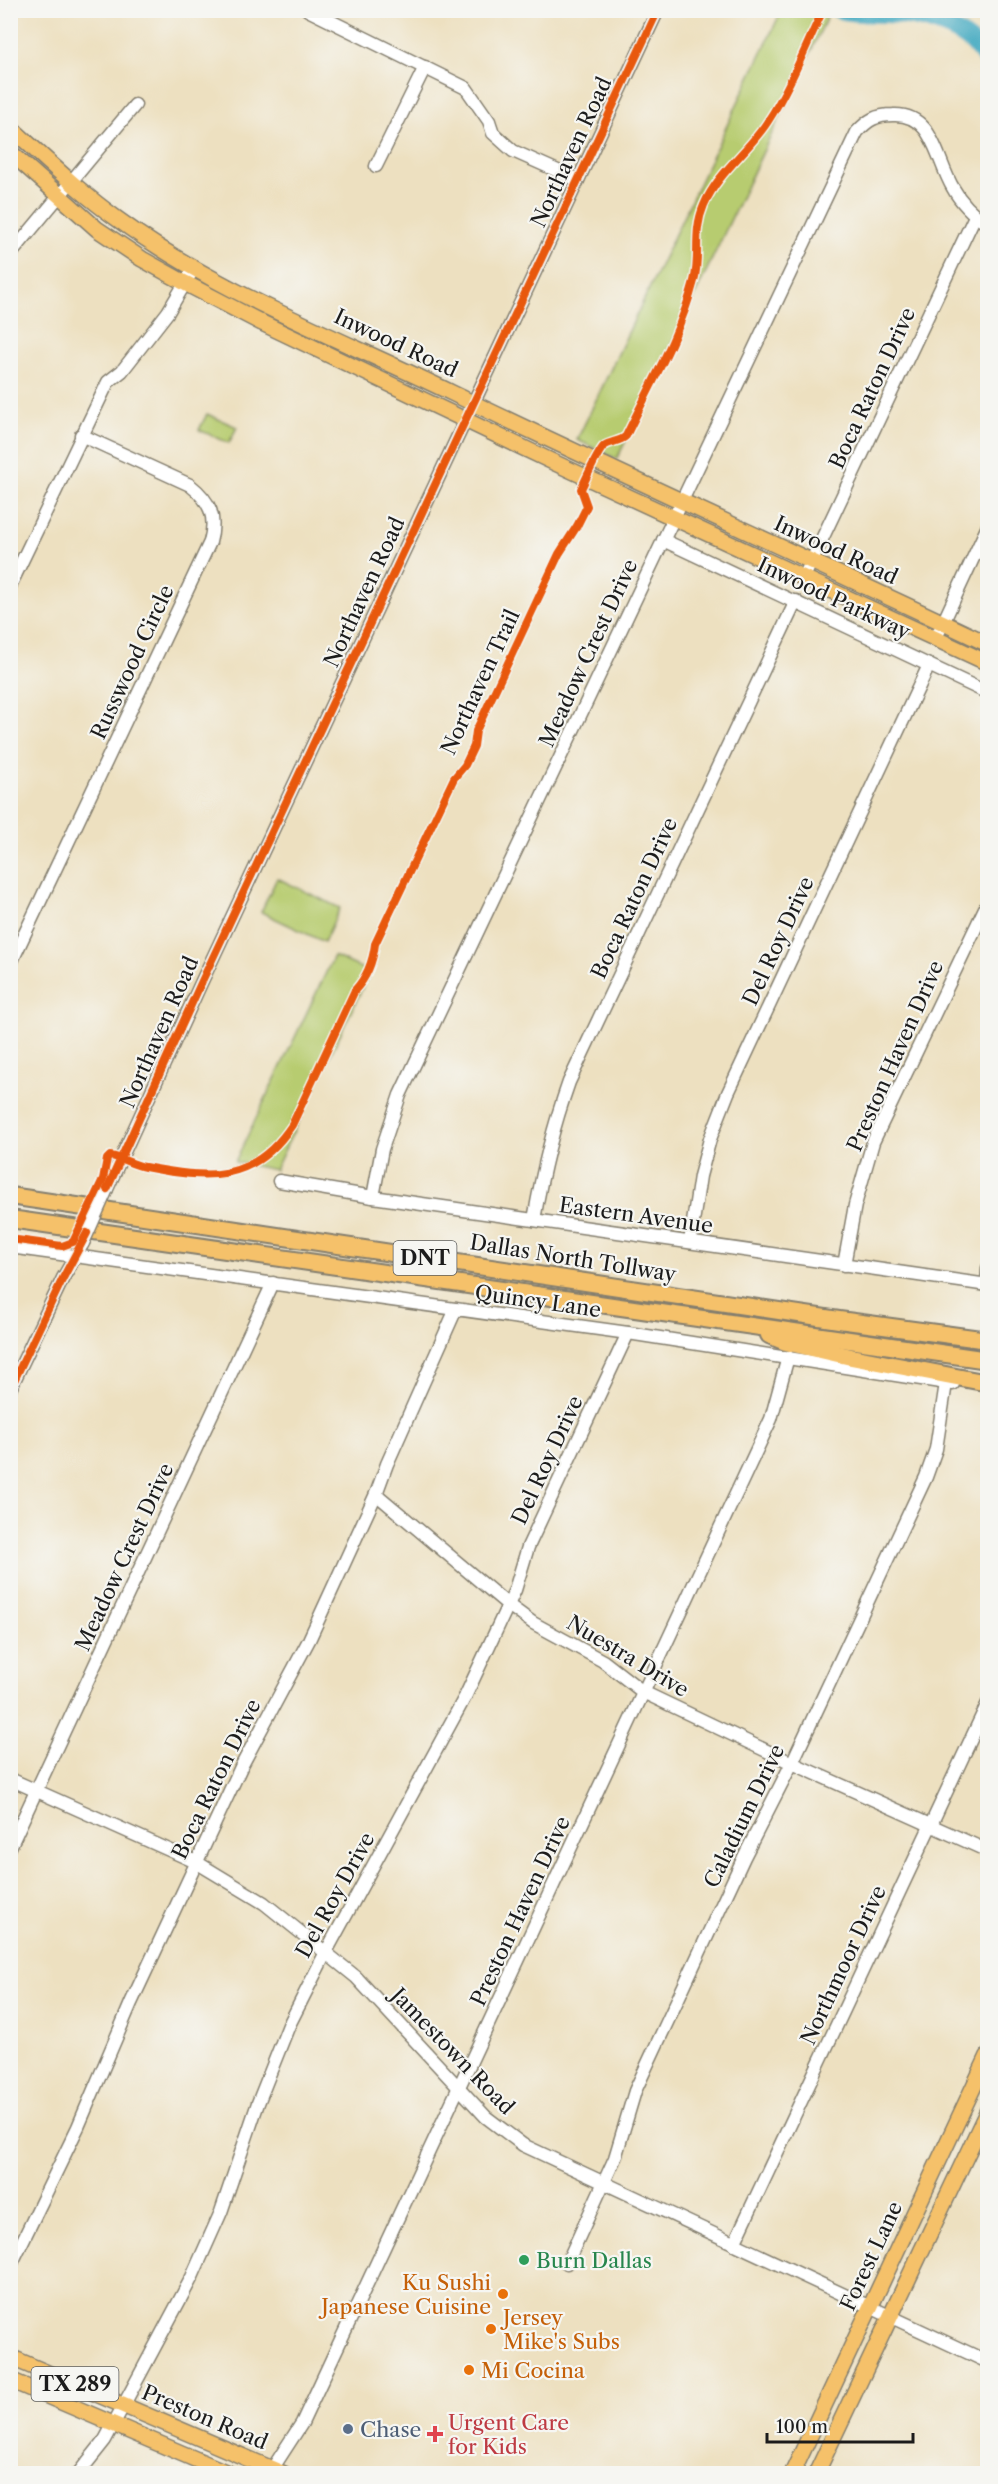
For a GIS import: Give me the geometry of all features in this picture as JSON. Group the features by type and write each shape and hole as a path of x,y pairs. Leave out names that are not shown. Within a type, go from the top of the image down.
{"highway":[{"name":"Dallas North Tollway","path":"10,1196 987,1340"},
{"name":"Dallas North Tollway","path":"10,1219 987,1360"},
{"path":"746,1325 786,1342 987,1383"},
{"path":"928,1332 987,1331"}],"main road":[{"name":"Inwood Road","path":"10,127 70,182 116,219 194,268 242,294 987,644"},
{"name":"Inwood Road","path":"10,152 97,229 185,283 465,420 987,663"},
{"name":"Forest Lane","path":"792,2474 987,2056"},
{"name":"Forest Lane","path":"816,2474 987,2110"},
{"path":"957,2121 978,2131"},
{"name":"Preston Road","path":"10,2357 123,2404 275,2472"},
{"name":"Preston Road","path":"10,2380 230,2474"},
{"path":"826,2402 846,2411"}],"street":[{"path":"308,10 466,88 489,121 493,133 513,152 578,180"},
{"name":"Northaven Road","path":"10,1389 63,1278 76,1257 206,971 658,10"},
{"path":"376,166 425,67"},
{"path":"10,255 135,105"},
{"name":"Meadow Crest Drive","path":"373,1197 382,1149 400,1095 857,132 869,119 881,115 901,114 914,118 933,140 953,189 975,216"},
{"path":"975,216 987,225"},
{"name":"Boca Raton Drive","path":"804,578 975,216"},
{"path":"10,586 108,382 122,371 168,312 194,268"},
{"name":"Russwood Circle","path":"10,965 206,552 212,533 212,513 204,496 190,485 81,435"},
{"path":"936,638 987,526"},
{"name":"Inwood Parkway","path":"663,540 987,693"},
{"name":"Boca Raton Drive","path":"534,1220 542,1168 569,1082 796,601"},
{"name":"Del Roy Drive","path":"690,1242 705,1157 728,1093 929,665"},
{"name":"Preston Haven Drive","path":"844,1265 855,1205 873,1142 987,902"},
{"name":"Eastern Avenue","path":"279,1180 373,1197 987,1285"},
{"name":"Quincy Lane","path":"10,1247 628,1333 987,1388"},
{"path":"987,1268 987,1285"},
{"name":"Meadow Crest Drive","path":"10,1847 273,1283"},
{"name":"Boca Raton Drive","path":"10,2267 78,2127 131,2003 196,1862 246,1758 309,1640 376,1494 390,1456 456,1309"},
{"name":"Del Roy Drive","path":"78,2474 105,2440 207,2245 228,2194 276,2054 326,1952 465,1697 515,1590 528,1547 628,1333"},
{"name":"Preston Haven Drive","path":"275,2472 302,2423 771,1419 788,1357"},
{"name":"Caladium Drive","path":"567,2263 615,2158 635,2091 926,1477 936,1449 946,1383"},
{"name":"Nuestra Drive","path":"376,1494 507,1604 533,1623 603,1661 643,1692 792,1763 987,1851"},
{"name":"Northmoor Drive","path":"734,2244 987,1703"},
{"name":"Jamestown Road","path":"10,1779 196,1862 264,1903 326,1952 383,2005 486,2117 523,2145 987,2362"}],"green space":[{"path":"782,10 830,11 617,459 577,440"},
{"path":"207,414 237,427 229,443 199,430"},
{"path":"277,878 340,908 324,942 261,912"},
{"path":"334,956 370,972 275,1170 235,1162"}],"waterway":[{"path":"839,10 901,15 939,24 963,36 973,44 988,64"}],"cycle path":[{"path":"107,1189 202,981 658,10"},
{"name":"Northaven Trail","path":"10,1239 62,1246 73,1242 103,1179 107,1159 110,1156 141,1166 168,1171 208,1175 227,1173 261,1158 277,1144 292,1125 355,990 369,968 375,944 454,778 465,765 474,746 476,731 559,554 587,506 581,489 592,466 604,446 626,436 673,341 694,281 698,225 704,205 717,182 760,132 776,108 823,10"},
{"path":"10,1389 87,1233"}],"place":[{"name":"Burn Dallas","path":"524,2260"},
{"name":"Ku Sushi Japanese Cuisine","path":"503,2294"},
{"name":"Jersey Mike's Subs","path":"491,2329"},
{"name":"Mi Cocina","path":"469,2370"},
{"name":"Chase","path":"348,2429"},
{"name":"Urgent Care for Kids","path":"435,2434"}]}
